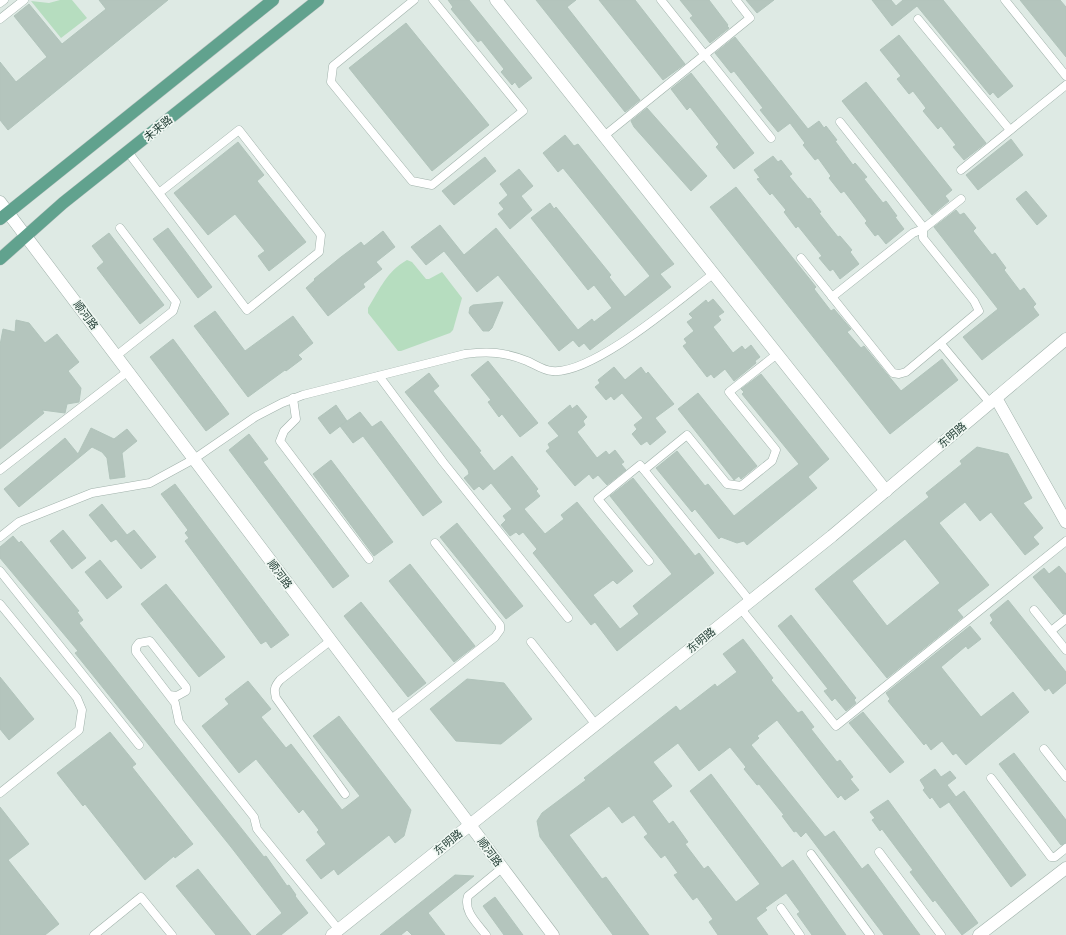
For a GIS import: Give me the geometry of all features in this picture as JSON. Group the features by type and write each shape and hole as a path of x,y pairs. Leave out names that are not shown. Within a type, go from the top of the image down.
{"main road":[{"path":"4,216 273,0"},
{"name":"未来路","path":"0,259 28,237 63,203 318,0"}],"street":[{"path":"496,0 886,491"},
{"name":"顺河路","path":"0,193 4,216"},
{"name":"顺河路","path":"0,202 4,216 28,237 127,372 553,935"},
{"name":"东明路","path":"335,932 746,605 886,491 1066,339"},
{"path":"993,401 1066,522"},
{"path":"979,935 1066,868"}],"lane":[{"path":"0,3 4,0"},
{"path":"0,19 24,0"},
{"path":"414,0 333,66 331,82 412,182 432,185 523,111 433,0"},
{"path":"662,0 771,138"},
{"path":"604,136 750,18 736,0"},
{"path":"1005,0 1066,76"},
{"path":"918,19 1010,130"},
{"path":"961,170 1066,85"},
{"path":"801,258 893,373 899,374 906,372 979,312 974,301 923,238 923,229 840,122"},
{"path":"128,152 247,310 319,252 321,235 239,130 159,193"},
{"path":"832,297 913,233 923,229 961,199"},
{"path":"116,356 173,311 176,302 120,228"},
{"path":"0,537 19,522 92,493 150,483 194,459 255,417 294,398 465,354 488,351 511,355 552,371 581,366 615,348 713,274"},
{"path":"941,344 993,401"},
{"path":"644,470 687,435 727,484 741,486 772,461 776,450 729,392 777,354"},
{"path":"0,470 127,372"},
{"path":"379,376 444,462 568,618"},
{"path":"294,398 296,420 284,431 280,441 369,559"},
{"path":"649,561 598,499 640,465 836,726 1066,541"},
{"path":"390,720 495,637 500,630 500,625 435,543"},
{"path":"0,571 139,745"},
{"path":"0,604 77,698 82,710 79,730 0,793"},
{"path":"1034,610 1066,650"},
{"path":"1051,631 1066,619"},
{"path":"169,695 177,696 186,691 186,687 150,641 139,642 136,646 136,652 175,703 179,722 254,817 257,829 335,932"},
{"path":"330,641 280,680 274,687 274,692 276,698 345,794"},
{"path":"531,642 596,725"},
{"path":"1044,749 1066,777"},
{"path":"991,778 1051,857 1055,857 1066,848"},
{"path":"879,852 941,935"},
{"path":"811,854 870,935"},
{"path":"486,935 468,912 466,903 468,896 502,868"},
{"path":"94,935 141,897 172,935"},
{"path":"781,908 800,935"}],"green space":[{"path":"60,0 72,0 87,18 61,38 31,1 49,3"},
{"path":"407,260 412,262 426,279 429,279 442,272 462,298 453,330 450,333 398,351 368,313 368,308 389,275 400,264"}],"building":[{"path":"99,0 168,0 8,130 0,120 0,62 16,82 47,57 14,16 29,4 62,44 106,9"},
{"path":"448,0 469,0 532,78 519,88 515,82 512,85 501,72 504,69 481,40 478,42 451,9 453,7"},
{"path":"536,0 576,0 567,7 640,100 625,112"},
{"path":"599,0 635,0 685,64 663,80"},
{"path":"680,0 709,0 729,28 710,43 690,18 693,16"},
{"path":"746,0 774,0 757,13"},
{"path":"872,0 891,0 896,6 903,0 943,0 1013,86 998,98 993,92 990,95 917,6 892,26"},
{"path":"1020,0 1060,0 1066,7 1066,57"},
{"path":"406,23 489,125 432,171 349,68"},
{"path":"899,35 986,143 964,160 953,147 956,145 941,126 938,129 923,111 926,108 913,91 909,94 897,79 901,76 880,50"},
{"path":"735,37 808,129 819,121 824,128 826,126 853,165 855,163 867,177 864,179 883,203 886,201 897,216 895,217 904,229 886,244 878,234 875,236 865,223 867,221 844,191 841,193 829,178 831,176 818,158 815,160 803,145 805,143 790,123 778,132 760,110 763,108 734,71 731,73 715,53"},
{"path":"691,73 754,153 734,169 716,147 719,144 690,107 687,110 671,89"},
{"path":"866,82 952,190 945,196 949,201 932,215 842,101"},
{"path":"647,108 707,176 691,191 634,127 631,121"},
{"path":"565,135 574,146 578,144 674,264 660,274 671,287 590,350 584,343 579,347 573,340 559,351 498,275 477,292 444,251 426,265 411,247 440,225 464,255 496,228 578,330 592,319 594,322 612,308 594,285 588,290 531,218 550,203 554,209 556,207 611,275 609,277 625,297 650,276 563,168 558,172 543,153"},
{"path":"1011,139 1023,155 978,190 966,175"},
{"path":"238,142 264,175 257,181 306,242 269,271 258,256 265,251 235,214 208,235 174,193"},
{"path":"773,156 778,162 781,160 792,174 789,176 808,199 810,198 821,212 819,213 838,237 840,236 852,250 850,252 859,264 840,279 833,269 830,271 819,258 822,256 798,226 796,228 784,212 786,210 772,193 770,195 757,179 760,178 754,170"},
{"path":"485,157 496,171 454,205 442,191"},
{"path":"519,169 533,186 521,196 532,210 510,229 498,214 504,209 499,203 508,195 500,184"},
{"path":"736,187 816,287 814,289 831,311 834,309 851,329 847,332 861,348 864,346 901,391 942,359 958,380 890,434 710,207"},
{"path":"1026,191 1047,216 1037,225 1016,199"},
{"path":"956,210 960,215 964,213 976,228 973,231 992,255 995,253 1006,268 1004,270 1020,291 1024,288 1036,304 1033,307 1039,315 982,360 963,337 998,309 934,227"},
{"path":"168,228 212,287 198,298 153,239"},
{"path":"383,231 395,247 376,262 382,269 363,284 365,287 328,316 306,288 315,280 314,279 361,242 364,246"},
{"path":"109,233 164,305 140,324 97,268 104,262 92,246"},
{"path":"713,299 724,312 718,316 721,320 713,327 733,353 742,346 745,350 751,345 760,357 755,361 756,363 734,381 725,369 714,378 711,374 707,377 683,346 687,343 684,339 694,331 687,322 693,318 689,314 706,300 708,303"},
{"path":"503,302 492,328 489,331 483,331 469,313 470,307 473,305"},
{"path":"215,311 245,351 293,316 313,343 298,355 302,359 248,397 194,326"},
{"path":"16,320 29,323 45,343 57,334 79,362 68,371 81,388 79,402 67,404 65,413 42,410 44,413 0,449 0,345 3,329 15,332"},
{"path":"173,339 229,414 206,431 150,357"},
{"path":"488,361 538,423 520,437 502,414 499,417 488,402 491,400 471,375"},
{"path":"614,367 625,380 641,367 646,374 648,372 674,404 655,418 666,432 650,445 647,441 641,445 632,434 637,429 634,425 643,418 622,393 614,400 611,396 606,400 595,387 600,383 598,380"},
{"path":"429,373 439,386 433,391 481,451 479,452 494,471 512,456 538,489 536,491 540,496 524,509 545,534 564,519 561,515 577,502 633,571 617,584 613,580 593,595 620,629 639,614 633,606 672,574 610,496 633,478 695,556 699,553 714,573 617,651 595,622 591,625 533,553 537,549 523,532 519,535 516,532 510,536 501,525 506,520 503,516 512,509 491,483 483,490 479,486 474,490 464,478 469,474 468,470 405,392"},
{"path":"761,374 829,459 808,477 817,488 747,545 744,541 737,543 721,537 719,539 695,509 692,512 656,468 677,451 705,486 708,484 734,516 799,464 742,394 744,392 741,389"},
{"path":"698,393 757,466 741,479 739,476 734,480 678,409"},
{"path":"336,405 347,421 330,434 318,418"},
{"path":"570,405 572,409 577,405 587,417 583,421 585,425 577,432 597,458 606,451 609,455 615,450 624,462 621,464 626,470 607,485 598,475 593,479 589,474 575,486 546,451 550,448 548,444 559,436 548,423"},
{"path":"360,412 372,427 381,421 442,502 423,516 363,436 353,443 340,426"},
{"path":"91,428 114,439 127,429 137,441 122,453 125,477 110,479 107,458 102,452 92,447 19,507 4,489 65,438 78,454"},
{"path":"249,434 268,459 263,462 349,576 333,588 229,450"},
{"path":"977,447 1008,454 1032,498 1023,503 1043,528 1033,537 1039,544 1025,555 991,512 980,521 965,502 939,523 989,585 957,610 963,617 887,678 815,589 929,497 926,493 962,464 960,461","holes":["905,539 940,583 887,626 852,581"]},
{"path":"331,460 393,542 374,556 313,474"},
{"path":"175,484 289,635 271,648 266,641 261,644 185,541 189,538 185,533 188,530 161,494"},
{"path":"102,504 127,535 134,530 156,557 141,569 116,539 111,542 89,515"},
{"path":"457,523 523,606 506,619 440,537"},
{"path":"63,530 86,558 72,569 50,541"},
{"path":"13,536 19,543 21,541 79,611 77,612 83,620 79,623 264,857 266,856 287,886 289,885 296,895 295,896 308,913 281,935 256,935 282,913 231,847 75,653 78,651 0,558 0,547"},
{"path":"100,560 122,587 107,599 85,572"},
{"path":"410,564 475,646 454,662 389,581"},
{"path":"1059,566 1066,574 1066,614 1063,614 1033,577 1044,568 1049,574"},
{"path":"166,584 225,657 199,677 141,604"},
{"path":"1008,600 1066,672 1066,683 1053,694 1049,688 1045,691 990,623 993,620 990,615"},
{"path":"361,602 426,683 408,697 344,616"},
{"path":"791,615 856,698 854,700 856,703 846,711 835,698 832,701 824,691 828,689 778,626"},
{"path":"970,626 981,639 968,649 966,646 941,667 981,717 1013,692 1029,712 966,765 956,753 953,755 942,741 931,750 926,743 924,745 888,701 890,699 886,693"},
{"path":"743,639 773,678 771,680 798,713 802,711 814,727 811,729 837,762 840,760 853,777 850,779 859,790 845,800 841,795 838,798 777,720 757,736 759,738 751,745 825,837 834,831 862,869 868,864 920,935 884,935 806,832 801,837 796,831 794,832 782,816 784,815 759,784 757,785 744,769 746,767 730,747 699,771 678,743 653,762 672,786 652,801 669,824 673,821 688,842 685,844 704,869 708,866 736,902 760,884 690,791 711,774 782,868 793,860 846,935 812,935 797,914 800,912 786,893 765,908 767,910 756,918 768,935 718,935 709,922 713,919 697,897 693,900 674,875 678,873 665,855 661,858 644,837 648,834 634,815 622,823 609,806 569,835 602,879 606,877 649,935 613,935 540,837 537,821 542,813 586,780 584,778 676,706 680,711 715,684 717,687 737,672 723,654"},
{"path":"0,677 34,719 9,740 0,729"},
{"path":"467,679 504,683 532,719 501,744 456,741 430,709"},
{"path":"248,681 271,709 261,717 286,748 291,744 342,810 360,796 313,736 339,716 411,810 404,836 395,843 389,835 338,875 334,869 321,879 306,860 326,844 317,832 319,830 303,809 299,813 256,759 239,773 202,726 229,704 225,699"},
{"path":"863,712 904,762 890,773 849,723"},
{"path":"110,732 136,764 132,767 193,844 175,858 174,856 145,880 85,804 83,806 57,773"},
{"path":"1014,753 1066,820 1066,843 1061,845 999,764"},
{"path":"935,769 941,777 950,771 956,778 947,785 956,797 964,791 1026,875 1011,887 949,802 940,808 932,797 930,799 923,790 925,788 920,780"},
{"path":"888,800 978,923 962,935 935,900 933,902 910,872 913,870 882,829 880,831 872,820 875,818 870,812"},
{"path":"0,807 29,844 8,860 59,924 45,935 0,935"},
{"path":"198,869 251,935 216,935 176,886"},
{"path":"455,875 474,876 428,913 445,935 412,935 407,930 401,935 380,935"},
{"path":"495,897 523,935 504,935 483,906"}]}
